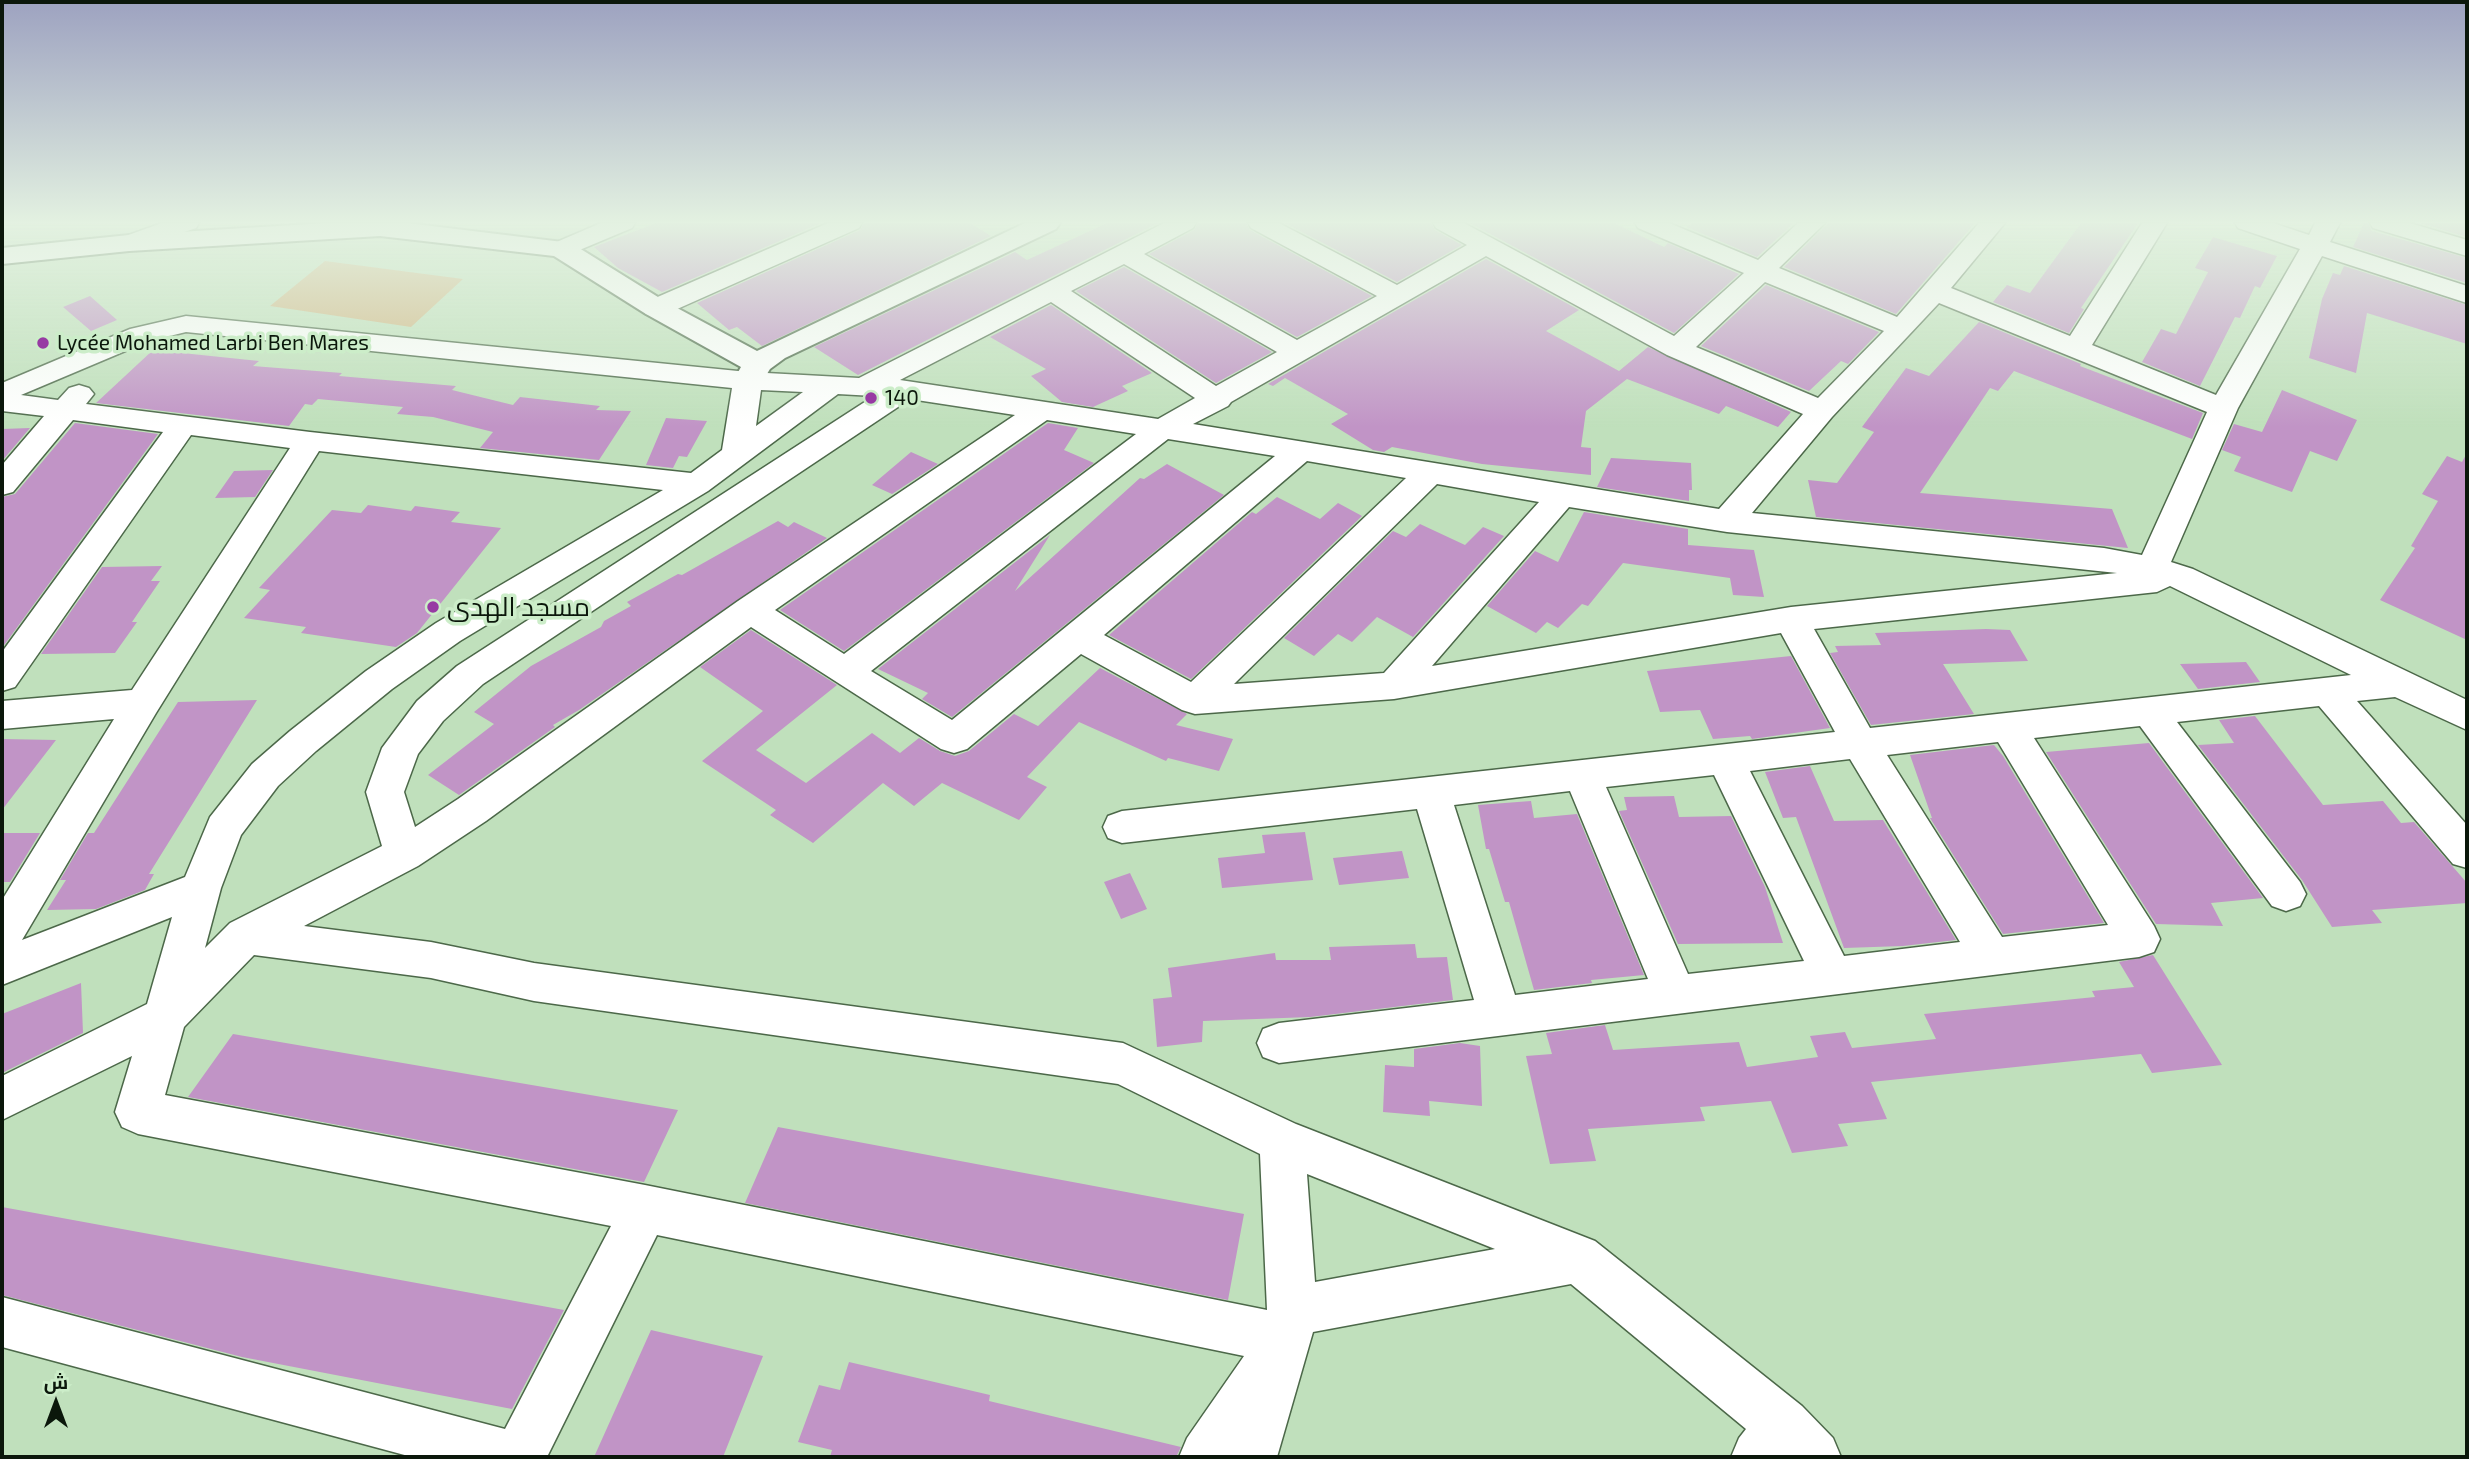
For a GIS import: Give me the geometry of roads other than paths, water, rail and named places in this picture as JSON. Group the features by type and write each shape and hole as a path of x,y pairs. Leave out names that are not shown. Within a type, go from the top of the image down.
{"street":[{"path":"629,291 753,372"},
{"path":"656,308 695,291"},
{"path":"737,455 753,372 802,339 903,291"},
{"path":"865,387 1053,291"},
{"path":"1053,291 1217,400"},
{"path":"1191,291 1299,353"},
{"path":"1389,291 1398,296"},
{"path":"845,673 1162,429 1407,291"},
{"path":"1572,291 1676,349 1822,411"},
{"path":"1676,349 1739,291"},
{"path":"1812,291 1902,329"},
{"path":"1727,521 1822,411 1902,329 1934,291"},
{"path":"1934,291 2223,408"},
{"path":"2077,347 2112,291"},
{"path":"2167,573 2223,408 2289,291"},
{"path":"2,393 139,335 186,324 753,372 828,387 905,389 1301,450 1562,496 1727,521 2104,559 2167,573 2467,716"},
{"path":"2,485 64,409 139,335"},
{"path":"828,387 697,484 449,632 379,680 265,775 224,828 201,888 138,1112 645,1209 1289,1325 1578,1258"},
{"path":"404,854 385,792 401,748 430,711 470,675 905,389"},
{"path":"2,402 310,441 697,484"},
{"path":"2,1099 165,1017 245,936 404,854 472,810 750,610 1042,410"},
{"path":"2,678 183,425"},
{"path":"2,936 143,703 310,441"},
{"path":"750,610 845,673 954,739 1301,450"},
{"path":"1195,700 1431,472"},
{"path":"1394,686 1562,496"},
{"path":"1079,637 1195,700 1394,686 1791,619 2167,573"},
{"path":"1791,619 1860,744 1991,957"},
{"path":"1122,827 2399,683"},
{"path":"2327,691 2467,852"},
{"path":"2,715 143,703"},
{"path":"2149,711 2286,894"},
{"path":"1279,1043 2139,939 2008,727"},
{"path":"1725,759 1833,976"},
{"path":"1582,775 1676,995"},
{"path":"1431,792 1500,1016"},
{"path":"2,967 201,888"},
{"path":"245,936 431,960 534,982 1123,1063 1282,1142 1578,1258 1785,1446"},
{"path":"1250,1457 1289,1325 1282,1142"},
{"path":"520,1457 645,1209"},
{"path":"2,1322 510,1457"},
{"path":"1206,1457 1289,1325"}],"place":[{"name":"Lycée Mohamed Larbi Ben Mares","path":"43,343"},
{"name":"140","path":"871,398"},
{"name":"مسجد الهدى","path":"433,607"}]}
